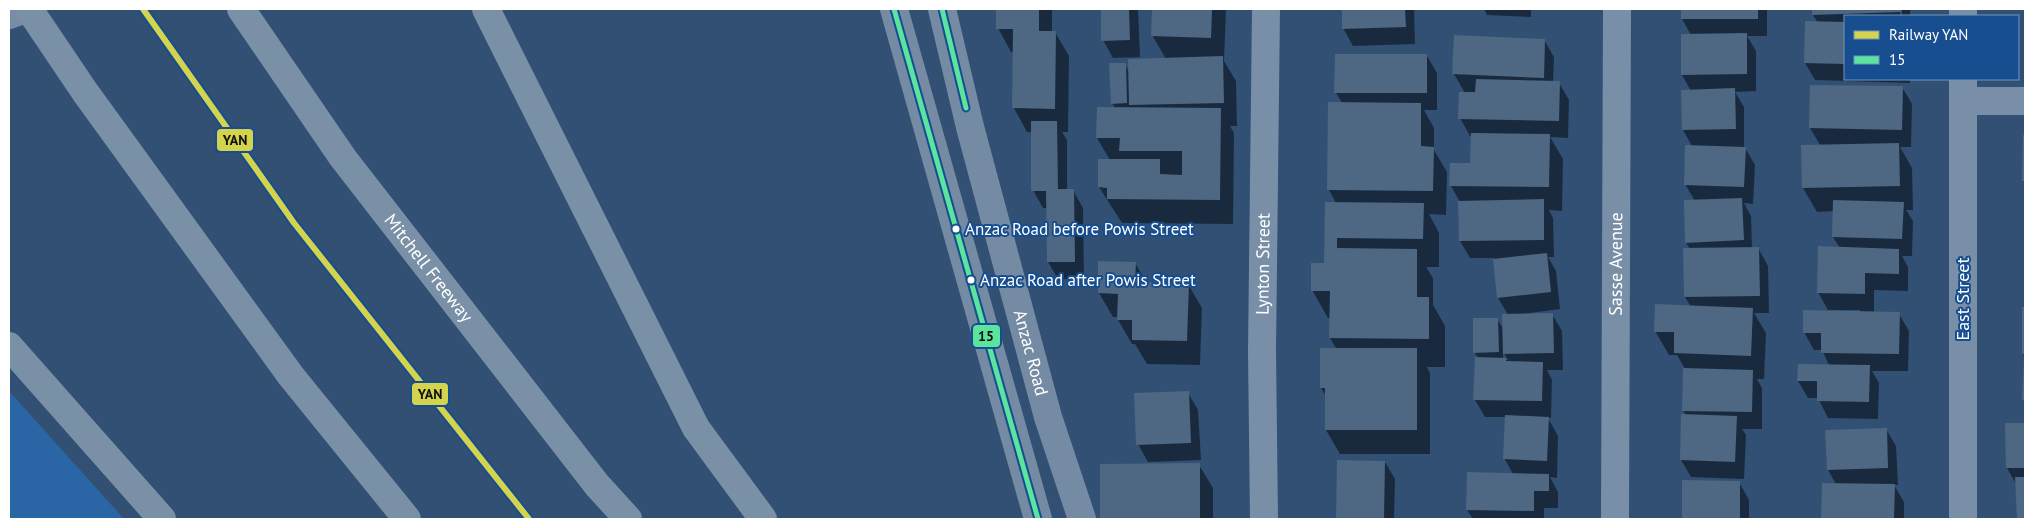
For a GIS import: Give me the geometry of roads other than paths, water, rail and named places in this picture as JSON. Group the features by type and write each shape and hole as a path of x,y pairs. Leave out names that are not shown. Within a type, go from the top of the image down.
{"highway":[{"path":"28,9 85,92 292,376 407,519"},
{"path":"486,9 696,428 763,519"},
{"name":"Mitchell Freeway","path":"246,16 343,158 591,477 628,519"},
{"path":"9,346 162,519"}],"main road":[{"path":"9,15 28,9"},
{"path":"894,9 1038,519"},
{"name":"Anzac Road","path":"942,9 970,127 1048,417 1082,519"}],"street":[{"name":"Lynton Street","path":"1264,519 1262,351 1266,9"},
{"name":"Sasse Avenue","path":"1615,519 1616,9"},
{"path":"1963,90 2025,101"},
{"name":"East Street","path":"1963,90 1963,519"}],"rail line":[{"name":"YAN","path":"143,9 294,223 529,519"}],"place":[{"name":"Anzac Road before Powis Street","path":"956,229"},
{"name":"Anzac Road after Powis Street","path":"971,280"}]}
